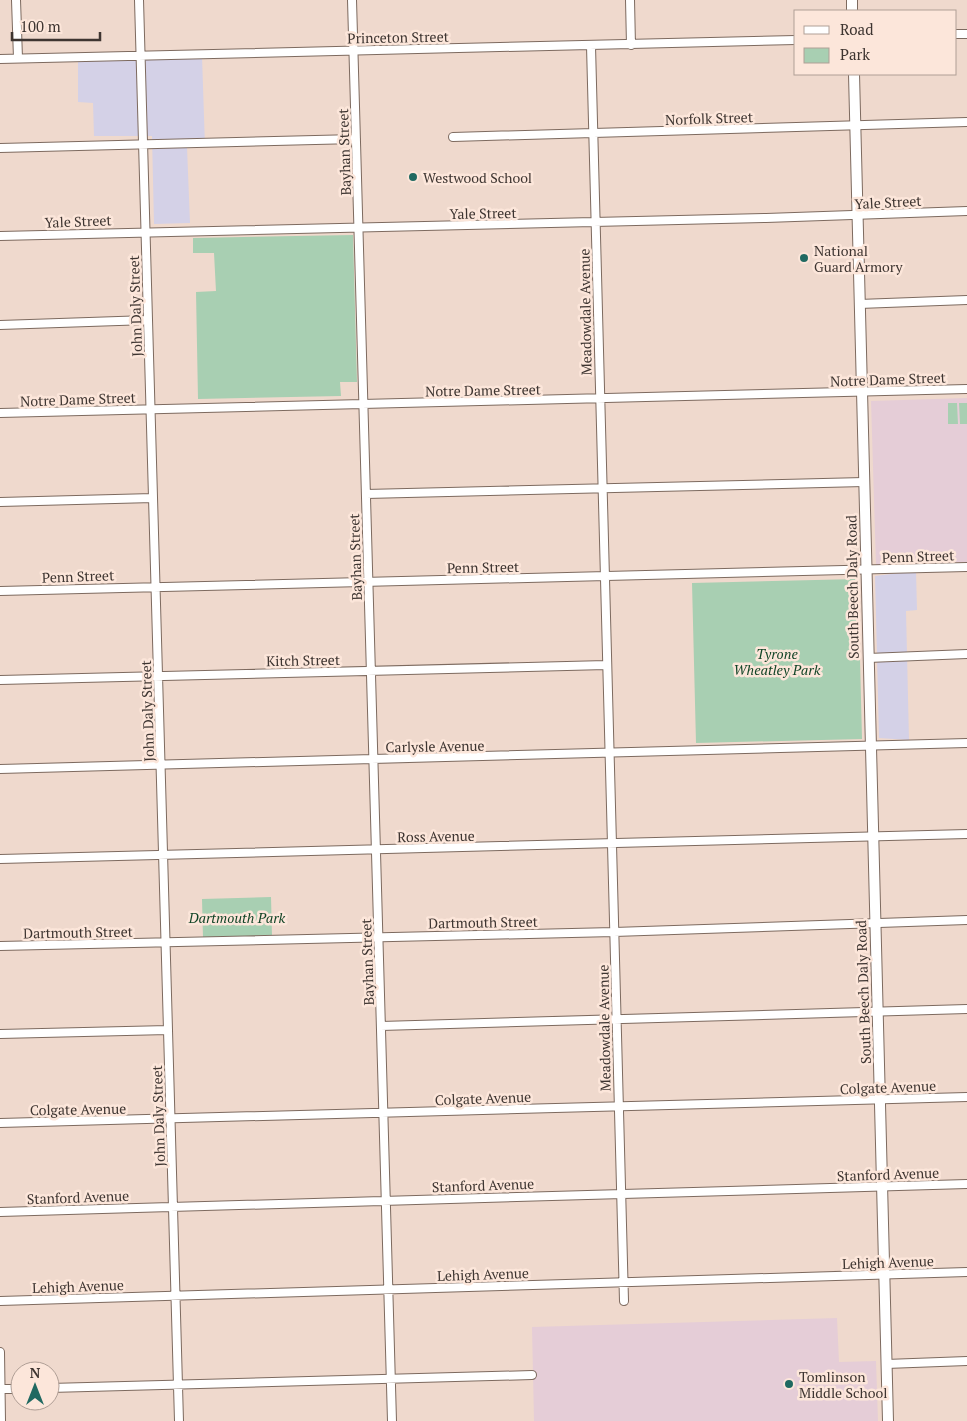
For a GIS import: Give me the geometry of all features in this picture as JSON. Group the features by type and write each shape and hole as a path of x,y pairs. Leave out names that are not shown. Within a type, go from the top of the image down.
{"main road":[{"name":"South Beech Daly Road","path":"854,75 882,1187"},
{"path":"882,1187 888,1421"}],"street":[{"path":"16,0 18,58"},
{"name":"John Daly Street","path":"139,0 179,1421"},
{"name":"Bayhan Street","path":"352,0 392,1421"},
{"path":"630,0 631,45"},
{"name":"Princeton Street","path":"0,59 794,40"},
{"name":"Meadowdale Avenue","path":"592,46 608,754 624,1301"},
{"name":"Norfolk Street","path":"453,137 967,122"},
{"path":"0,148 356,139"},
{"name":"Yale Street","path":"0,236 967,211"},
{"path":"859,304 967,300"},
{"path":"0,325 148,320"},
{"name":"Notre Dame Street","path":"0,413 967,390"},
{"path":"366,494 864,482"},
{"path":"0,502 153,498"},
{"name":"Penn Street","path":"0,591 967,567"},
{"path":"868,658 967,654"},
{"name":"Kitch Street","path":"0,680 606,665"},
{"name":"Carlysle Avenue","path":"0,769 967,743"},
{"name":"Ross Avenue","path":"0,859 967,834"},
{"name":"Dartmouth Street","path":"0,946 614,932 967,920"},
{"path":"381,1026 967,1009"},
{"path":"0,1034 168,1030"},
{"name":"Colgate Avenue","path":"0,1123 967,1097"},
{"name":"Stanford Avenue","path":"0,1212 967,1184"},
{"name":"Lehigh Avenue","path":"0,1301 967,1272"},
{"path":"0,1352 1,1421"},
{"path":"886,1364 967,1361"},
{"path":"60,1388 532,1375"}],"shaded area":[{"path":"202,56 205,147 187,147 190,223 154,224 152,136 94,136 93,103 78,102 78,59"},
{"path":"967,398 967,562 876,565 871,401"},
{"path":"916,571 917,610 906,611 909,740 879,738 875,576"},
{"path":"837,1318 839,1362 876,1361 878,1421 534,1421 532,1327"}],"green space":[{"path":"353,235 357,382 340,382 341,396 198,399 196,292 216,291 214,253 193,253 193,238"},
{"path":"948,403 957,403 958,424 948,424"},
{"path":"959,403 967,403 967,424 960,424"},
{"name":"Tyrone Wheatley Park","path":"858,579 862,739 696,743 692,583"},
{"name":"Dartmouth Park","path":"271,897 272,936 203,938 202,899"}],"place":[{"name":"Westwood School","path":"413,177"},
{"name":"National Guard Armory","path":"804,258"},
{"name":"Tomlinson Middle School","path":"789,1384"}]}
